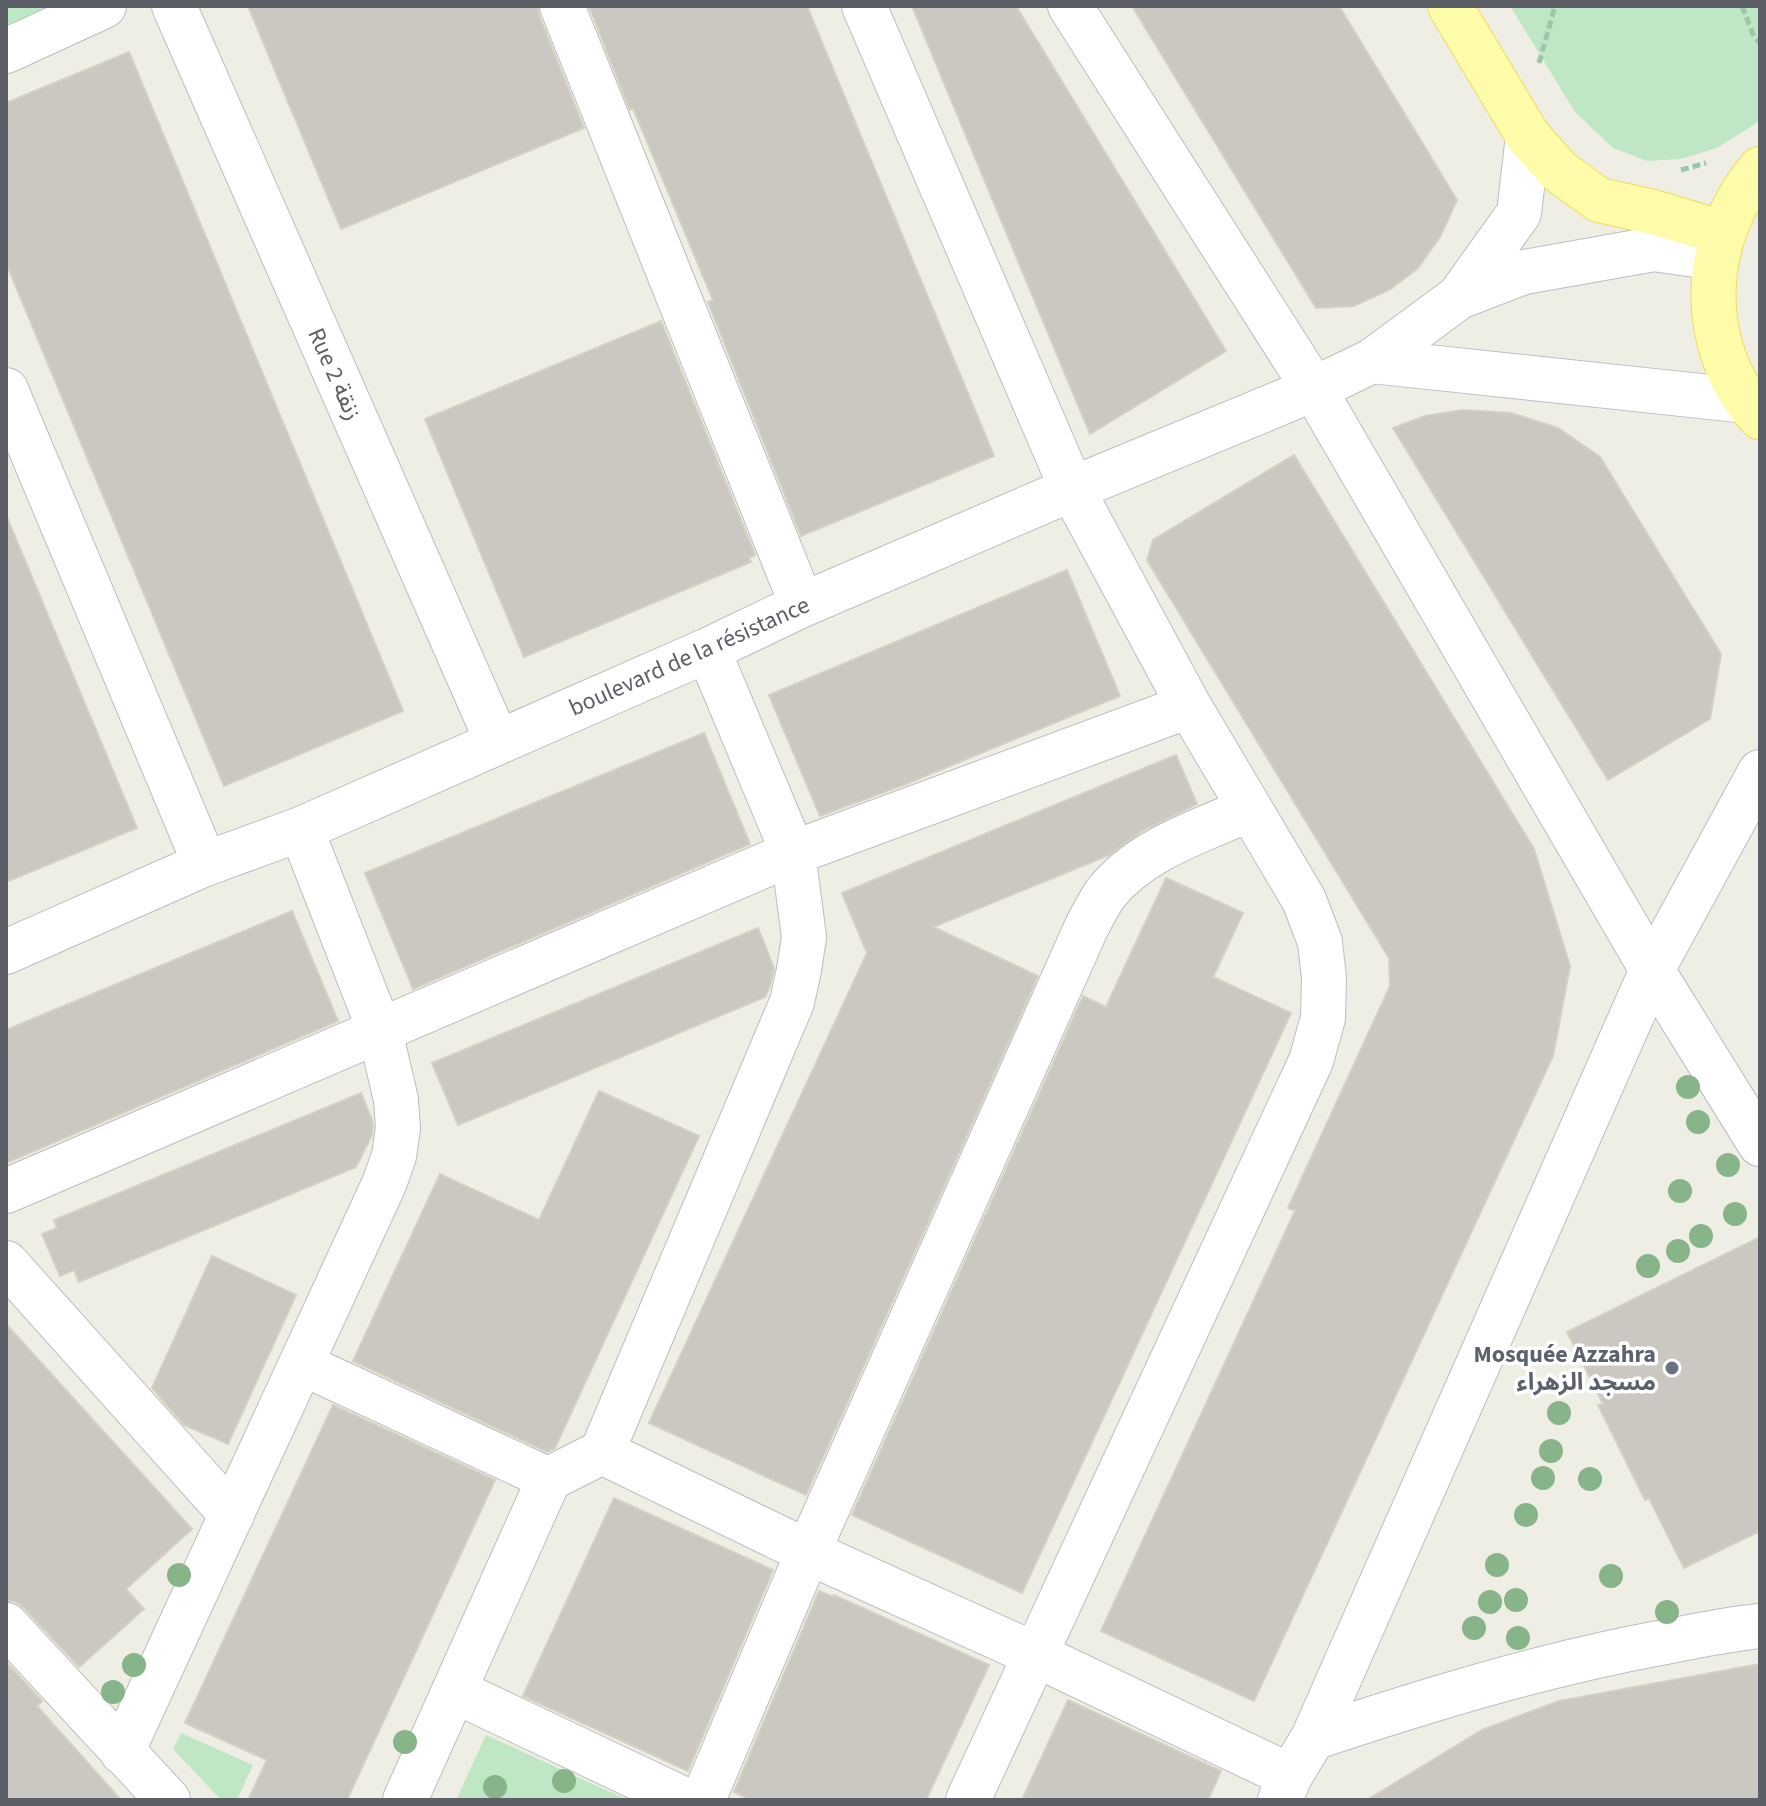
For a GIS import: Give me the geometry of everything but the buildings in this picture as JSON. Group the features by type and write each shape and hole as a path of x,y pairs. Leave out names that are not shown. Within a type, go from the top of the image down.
{"main road":[{"path":"1450,6 1528,136 1559,171 1599,200 1653,212 1720,246"},
{"path":"1753,409 1731,375 1721,347 1714,318 1713,288 1720,246 1735,205 1760,169"}],"street":[{"path":"6,51 104,6"},
{"name":"Rue 2 زنقة","path":"174,6 497,741"},
{"path":"562,6 802,605"},
{"path":"864,6 1072,489 1189,706 1304,900 1320,942 1324,978 1323,1018 1311,1061 968,1800"},
{"path":"1070,6 1314,389 1652,970 1760,1144"},
{"path":"1459,297 1519,213 1528,136"},
{"path":"1459,297 1524,272 1654,249 1720,246"},
{"name":"boulevard de la résistance","path":"6,952 205,864 301,829 708,650 802,605 1314,389 1372,361 1459,297"},
{"path":"1372,361 1753,409"},
{"path":"6,390 205,864"},
{"path":"405,1800 549,1479 602,1452 792,1002 804,937 793,853 708,650"},
{"path":"6,1191 793,853 1189,706"},
{"path":"602,1452 808,1552 1036,1655 1285,1788 1313,1738 1652,970 1760,772"},
{"path":"703,1800 808,1552 1087,926 1106,893 1132,868 1163,848 1250,809"},
{"path":"122,1752 302,1364 394,1156 398,1128 396,1100 380,1031 301,829"},
{"path":"6,1263 232,1515"},
{"path":"302,1364 549,1479"},
{"path":"6,1625 168,1800"},
{"path":"1313,1738 1507,1677 1623,1649 1760,1626"},
{"path":"455,1691 685,1800"}],"path":[{"path":"1529,57 1537,70 1555,6"},
{"path":"1742,6 1754,37 1760,43"},
{"path":"1670,170 1683,170 1708,162"}],"green space":[{"path":"6,6 52,6 6,27"},
{"path":"1510,6 1760,6 1760,121 1717,148 1681,159 1647,161 1613,148 1575,112"},
{"path":"181,1733 253,1765 237,1800 221,1800 173,1749"},
{"path":"486,1735 628,1800 456,1800"}],"place":[{"name":"Mosquée Azzahra مسجد الزهراء","path":"1672,1368"}]}
